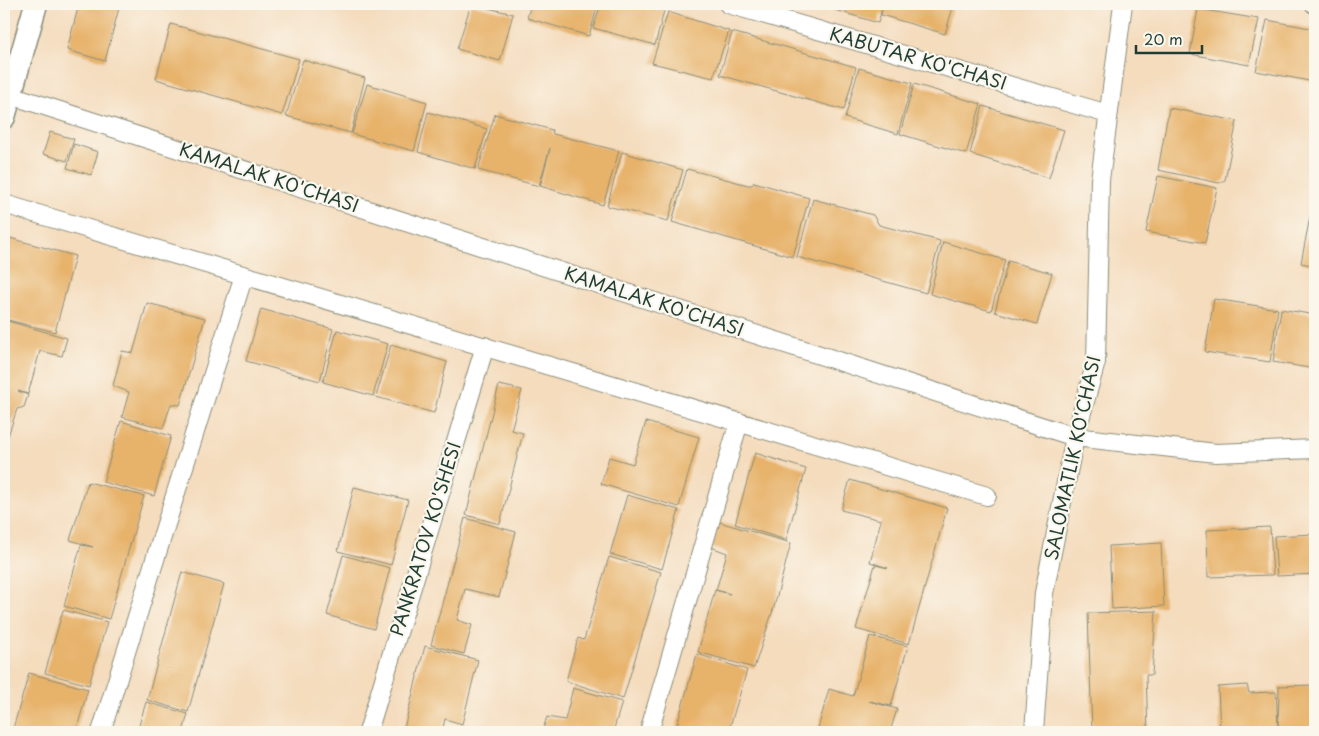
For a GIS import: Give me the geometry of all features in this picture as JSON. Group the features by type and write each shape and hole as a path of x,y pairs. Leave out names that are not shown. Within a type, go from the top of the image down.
{"street":[{"path":"4,117 7,94 36,4"},
{"name":"KABUTAR KO'CHASI","path":"728,4 1108,114"},
{"name":"SALOMATLIK KO'CHASI","path":"1034,732 1044,592 1075,436 1096,362 1100,180 1123,4"},
{"name":"KAMALAK KO'CHASI","path":"7,94 1075,436 1216,453 1315,448"},
{"path":"4,204 987,496"},
{"path":"101,732 244,275"},
{"name":"PANKRATOV KO'SHESI","path":"368,732 484,346"},
{"path":"648,732 739,422"}],"building":[{"path":"4,4 11,4 4,27"},
{"path":"79,4 120,4 105,61 67,50"},
{"path":"471,4 513,14 500,61 457,49"},
{"path":"531,4 598,4 589,36 527,18"},
{"path":"601,4 641,4 664,11 655,45 593,28"},
{"path":"815,4 954,4 945,34 881,15 882,9 878,23"},
{"path":"1198,9 1259,19 1249,65 1190,54"},
{"path":"668,12 729,31 713,78 652,63"},
{"path":"1267,20 1315,29 1315,82 1256,71"},
{"path":"171,24 299,59 282,115 156,79"},
{"path":"732,32 856,67 844,110 720,75"},
{"path":"303,60 365,78 351,133 286,116"},
{"path":"859,68 912,83 898,134 845,118"},
{"path":"367,84 427,102 414,151 352,134"},
{"path":"914,84 981,104 966,154 900,134"},
{"path":"983,106 1064,130 1049,178 970,154"},
{"path":"1169,108 1237,121 1225,180 1219,183 1158,170"},
{"path":"428,112 487,129 475,169 418,152"},
{"path":"495,114 552,130 553,134 619,151 603,205 540,186 550,148 539,186 478,170"},
{"path":"50,132 74,139 67,161 43,154"},
{"path":"74,144 98,152 91,175 67,168"},
{"path":"622,152 683,170 668,221 607,206"},
{"path":"687,169 748,185 752,185 754,182 809,198 793,257 672,222"},
{"path":"1158,176 1217,188 1205,243 1146,232"},
{"path":"1315,196 1315,266 1301,263"},
{"path":"813,199 873,215 879,225 940,241 926,293 797,257"},
{"path":"10,238 75,256 55,332 4,319 4,260"},
{"path":"943,242 1005,260 991,311 930,294"},
{"path":"1008,261 1052,273 1037,324 995,312"},
{"path":"1214,299 1278,309 1270,362 1205,352"},
{"path":"147,303 205,318 180,405 171,404 163,428 122,417 129,392 113,386 122,351 133,353"},
{"path":"261,309 333,329 320,381 246,361"},
{"path":"1281,309 1315,315 1315,369 1273,362"},
{"path":"4,320 67,338 62,356 40,351 28,394 18,391 28,395 24,407 17,409 4,448"},
{"path":"337,330 388,344 373,396 323,382"},
{"path":"391,345 447,362 434,413 376,397"},
{"path":"499,385 522,390 511,430 523,433 500,524 466,515"},
{"path":"121,421 171,436 154,496 103,482"},
{"path":"646,422 699,437 679,507 601,484 609,457 633,464"},
{"path":"755,453 806,469 786,540 735,524"},
{"path":"850,480 947,508 909,644 856,629 875,565 888,568 870,562 881,520 841,510"},
{"path":"88,482 144,496 109,619 64,606 81,545 93,547 70,540"},
{"path":"354,487 408,500 391,565 338,551"},
{"path":"627,495 679,510 662,569 610,554"},
{"path":"465,518 516,532 499,597 465,589 457,620 472,625 464,654 431,645"},
{"path":"719,522 791,543 774,607 754,668 698,652 715,590 730,594 716,590 727,553 711,547"},
{"path":"1270,527 1273,575 1208,577 1207,530"},
{"path":"1315,534 1315,574 1277,576 1274,536"},
{"path":"1161,543 1164,606 1112,609 1109,546"},
{"path":"343,555 390,568 374,629 327,615"},
{"path":"609,557 661,572 623,699 566,681 578,638 584,640"},
{"path":"182,572 224,584 188,712 147,700"},
{"path":"63,610 107,622 89,685 45,673"},
{"path":"1156,611 1152,675 1146,675 1148,732 1092,732 1088,613"},
{"path":"870,636 908,646 891,706 869,701 897,709 890,732 817,732 829,689 853,696"},
{"path":"425,646 478,660 462,724 445,719 442,732 403,732"},
{"path":"697,654 747,670 729,730 714,726 712,732 675,732"},
{"path":"29,673 88,689 76,732 12,732"},
{"path":"1247,685 1249,693 1276,692 1278,726 1279,686 1315,685 1315,732 1220,732 1218,687"},
{"path":"573,688 622,702 613,732 542,732 547,717 565,720"},
{"path":"146,702 188,714 183,732 137,732"}]}
